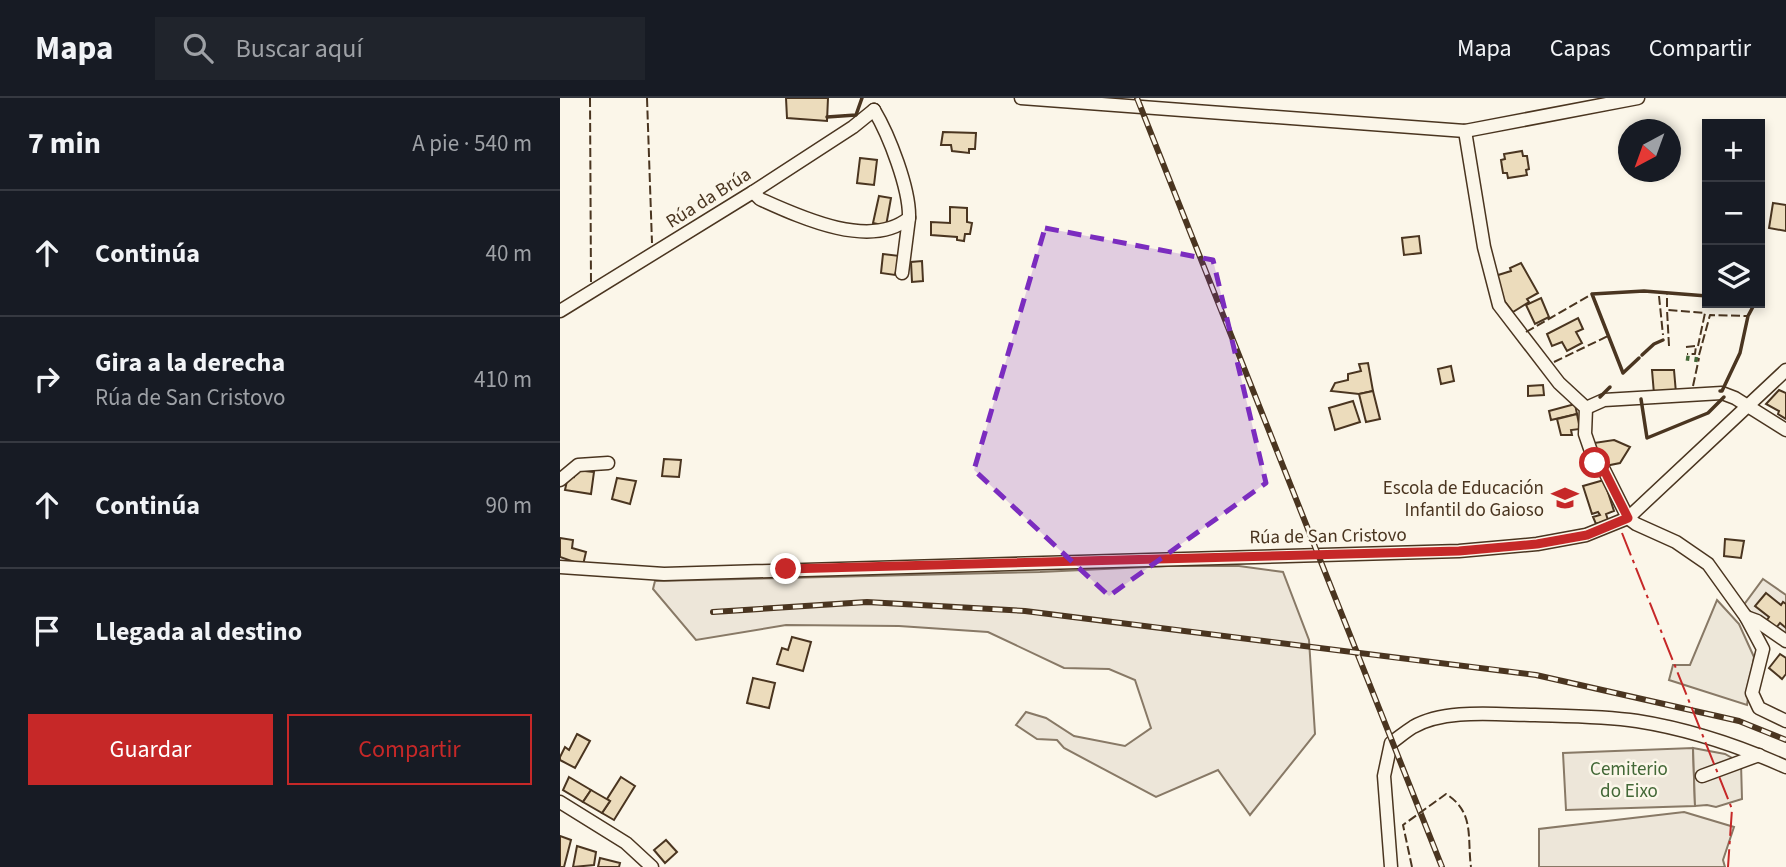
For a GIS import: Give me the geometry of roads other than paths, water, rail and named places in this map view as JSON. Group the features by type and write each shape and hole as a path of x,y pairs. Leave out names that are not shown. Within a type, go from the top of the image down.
{"street":[{"path":"1021,98 1465,131 1638,98"},
{"path":"876,104 909,203 902,273"},
{"name":"Rúa da Brúa","path":"560,312 853,127 876,104"},
{"path":"1465,131 1483,247 1499,305 1559,383 1586,408 1585,434 1595,463 1604,470 1628,518 1676,542 1708,564 1746,617 1763,649 1752,694 1759,708 1786,721"},
{"path":"753,192 760,199 821,224 855,230 900,225 909,218"},
{"name":"Rúa de San Cristovo","path":"560,567 664,573 1459,551 1537,544 1587,535 1628,518 1786,370"},
{"path":"1586,408 1604,400 1722,393 1735,398 1786,430"},
{"path":"560,480 578,465 608,463"},
{"path":"1746,617 1757,621 1786,641"},
{"path":"1391,867 1384,776 1391,743 1415,726 1448,716 1580,715 1637,721 1759,755 1786,767"},
{"path":"1702,776 1759,755"},
{"path":"560,802 626,843 652,867"}],"railway":[{"path":"1137,98 1442,867"},
{"path":"713,612 867,602 1025,611 1536,675 1739,721 1786,740"}],"place":[{"name":"Escola de Educación Infantil do Gaioso","path":"1565,498"}],"park label":[{"name":"Cemiterio do Eixo","path":"1629,779"}]}
